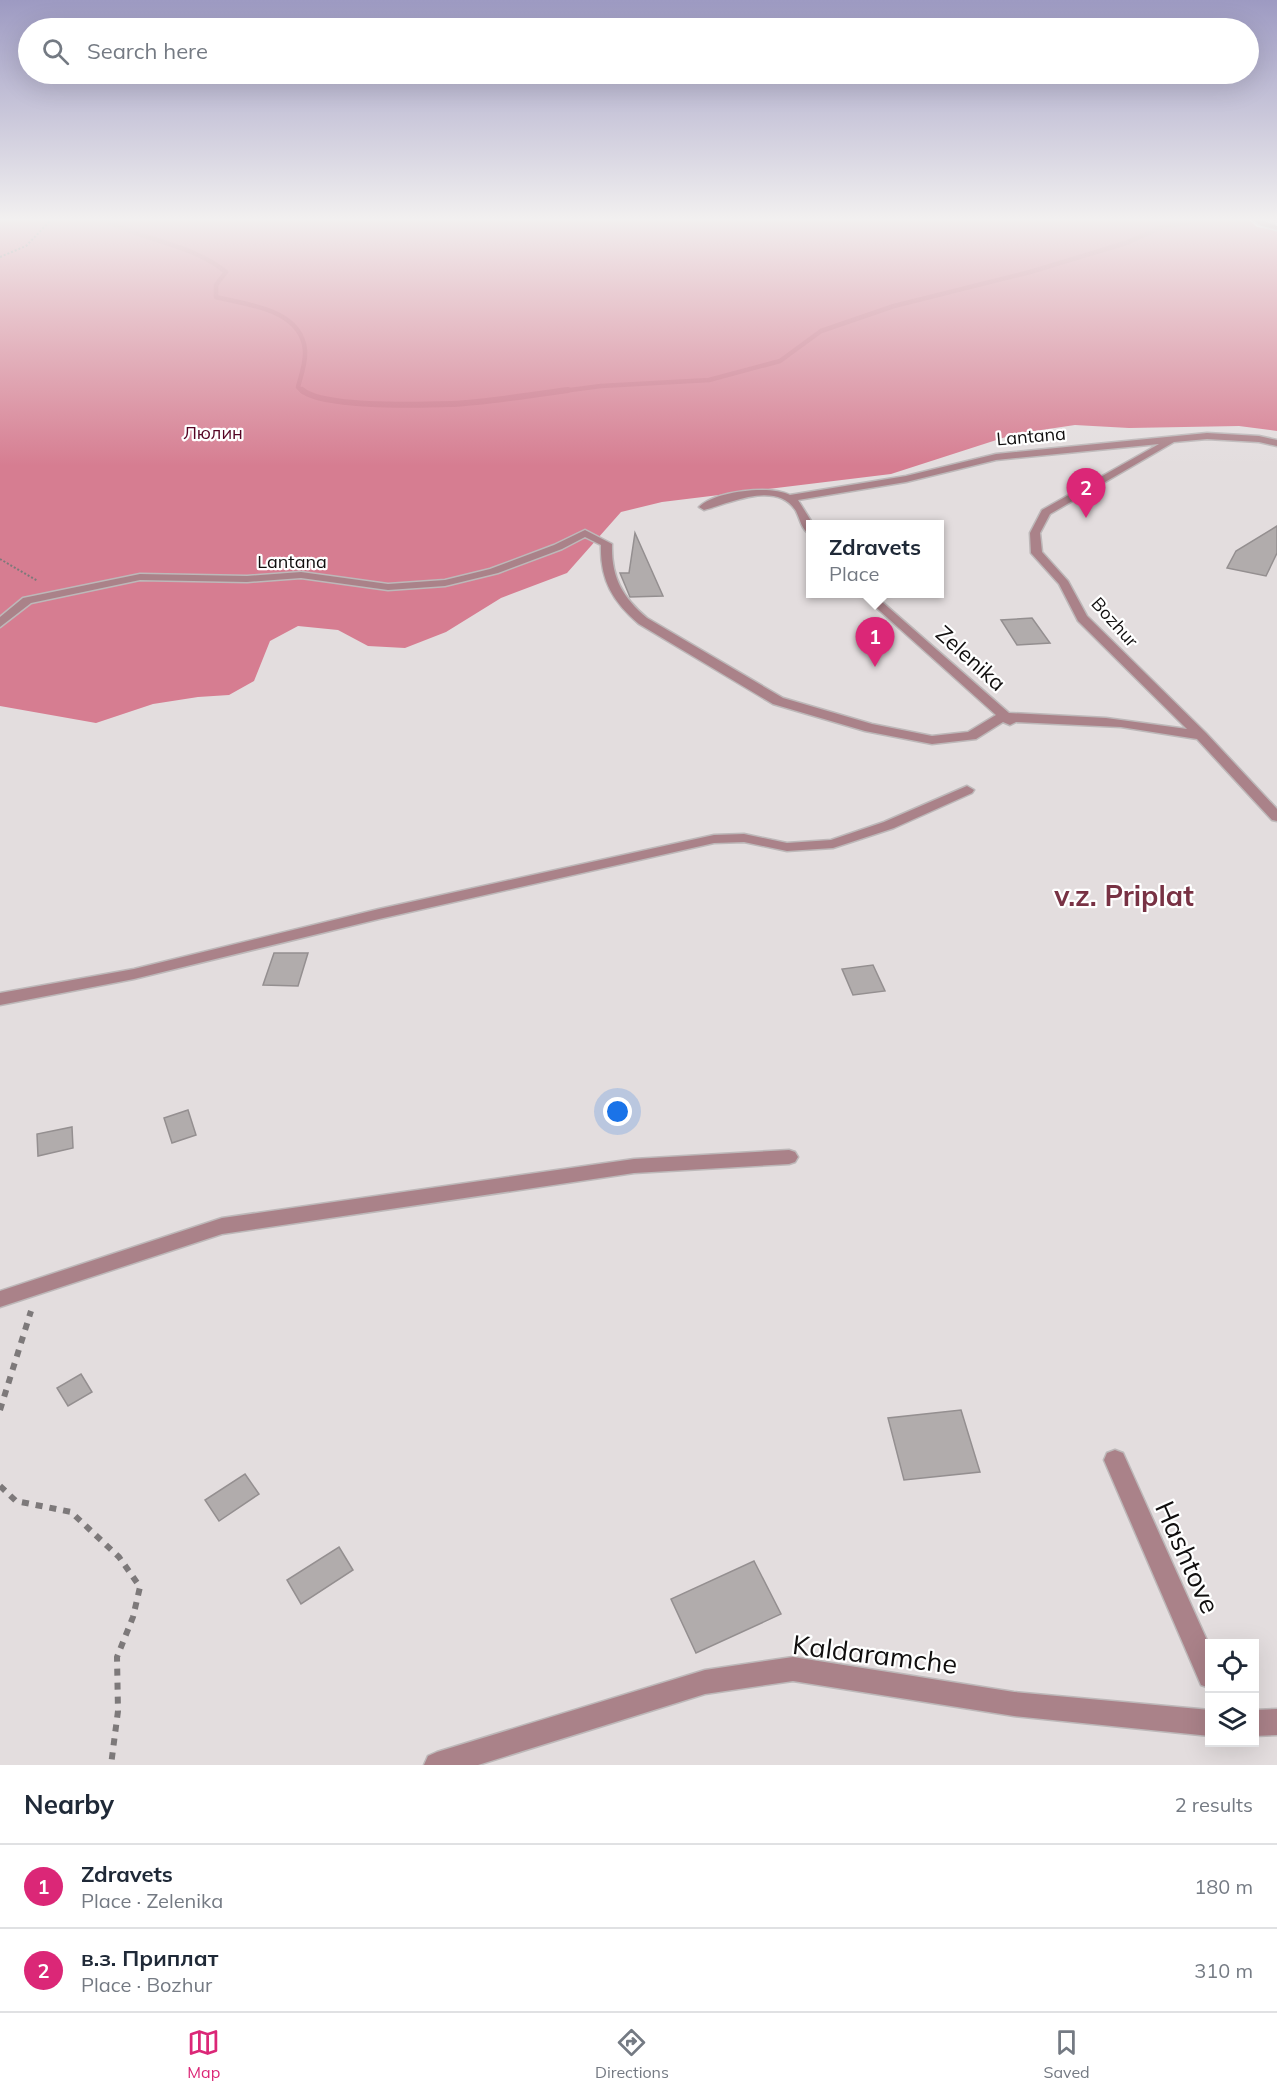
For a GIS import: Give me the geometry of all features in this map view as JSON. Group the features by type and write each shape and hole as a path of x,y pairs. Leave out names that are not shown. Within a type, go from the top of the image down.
{"street":[{"name":"Lantana","path":"790,498 906,479 996,457 1169,442 1207,436 1259,439 1277,443"},
{"name":"Bozhur","path":"1169,442 1046,512 1035,533 1037,553 1064,583 1082,618 1201,736 1277,817"},
{"path":"704,507 714,501 737,495 778,495 790,498 806,521"},
{"name":"Lantana","path":"0,623 27,600 140,577 247,579 301,575 388,587 445,583 494,571 558,547 585,533 607,544 605,564 608,575 611,585 624,606 643,621 778,701 870,729 932,740 971,736 1004,716"},
{"path":"27,600 50,588"},
{"name":"Zelenika","path":"871,598 1020,730"},
{"path":"1004,716 1024,721 1070,720 1136,723 1201,736"},
{"path":"0,999 134,975 379,914 714,839 744,838 787,847 833,844 889,825 967,790"},
{"path":"0,1299 222,1226 634,1166 789,1157"},
{"name":"Hashtove","path":"1115,1460 1205,1667"},
{"name":"Kaldaramche","path":"437,1765 705,1682 793,1669 1014,1704 1205,1723"},
{"path":"1259,1723 1277,1722"}],"path":[{"path":"0,559 50,588"},
{"path":"0,1410 39,1285"},
{"path":"0,1486 16,1501 71,1512 119,1557 140,1587 133,1617 117,1657 118,1711 111,1765"}],"green space":[{"name":"Люлин","path":"0,301 1277,301 1277,431 1239,426 1129,428 1075,425 1015,434 891,474 662,502 621,512 567,573 501,598 446,632 405,648 368,646 338,630 298,626 270,641 254,681 229,695 153,704 96,723 0,706"}],"building":[{"path":"1277,526 1277,553 1266,576 1227,568 1236,551"},
{"path":"635,533 663,596 630,597 620,573 629,573"},
{"path":"1032,618 1050,643 1017,645 1001,620"},
{"path":"274,953 308,953 298,986 263,985"},
{"path":"873,965 885,991 853,995 842,969"},
{"path":"188,1110 196,1135 172,1143 164,1118"},
{"path":"72,1127 73,1148 38,1156 37,1134"},
{"path":"81,1374 92,1392 68,1406 57,1388"},
{"path":"961,1410 980,1472 904,1480 888,1418"},
{"path":"245,1474 259,1494 219,1521 205,1500"},
{"path":"339,1547 353,1570 301,1604 287,1580"},
{"path":"754,1561 781,1614 696,1653 671,1599"}],"waterway":[{"path":"236,301 271,311 284,317 294,326 301,336 305,350 298,387 303,392"},
{"path":"555,392 601,386 709,380 780,361 821,331 913,301"},
{"path":"302,390 313,396 351,403 418,405 481,402 568,390"}],"place":[{"name":"в.з. Приплат","path":"1086,518"},
{"name":"Zdravets","path":"875,667"}],"district":[{"name":"v.z. Priplat","path":"1124,895"}]}
